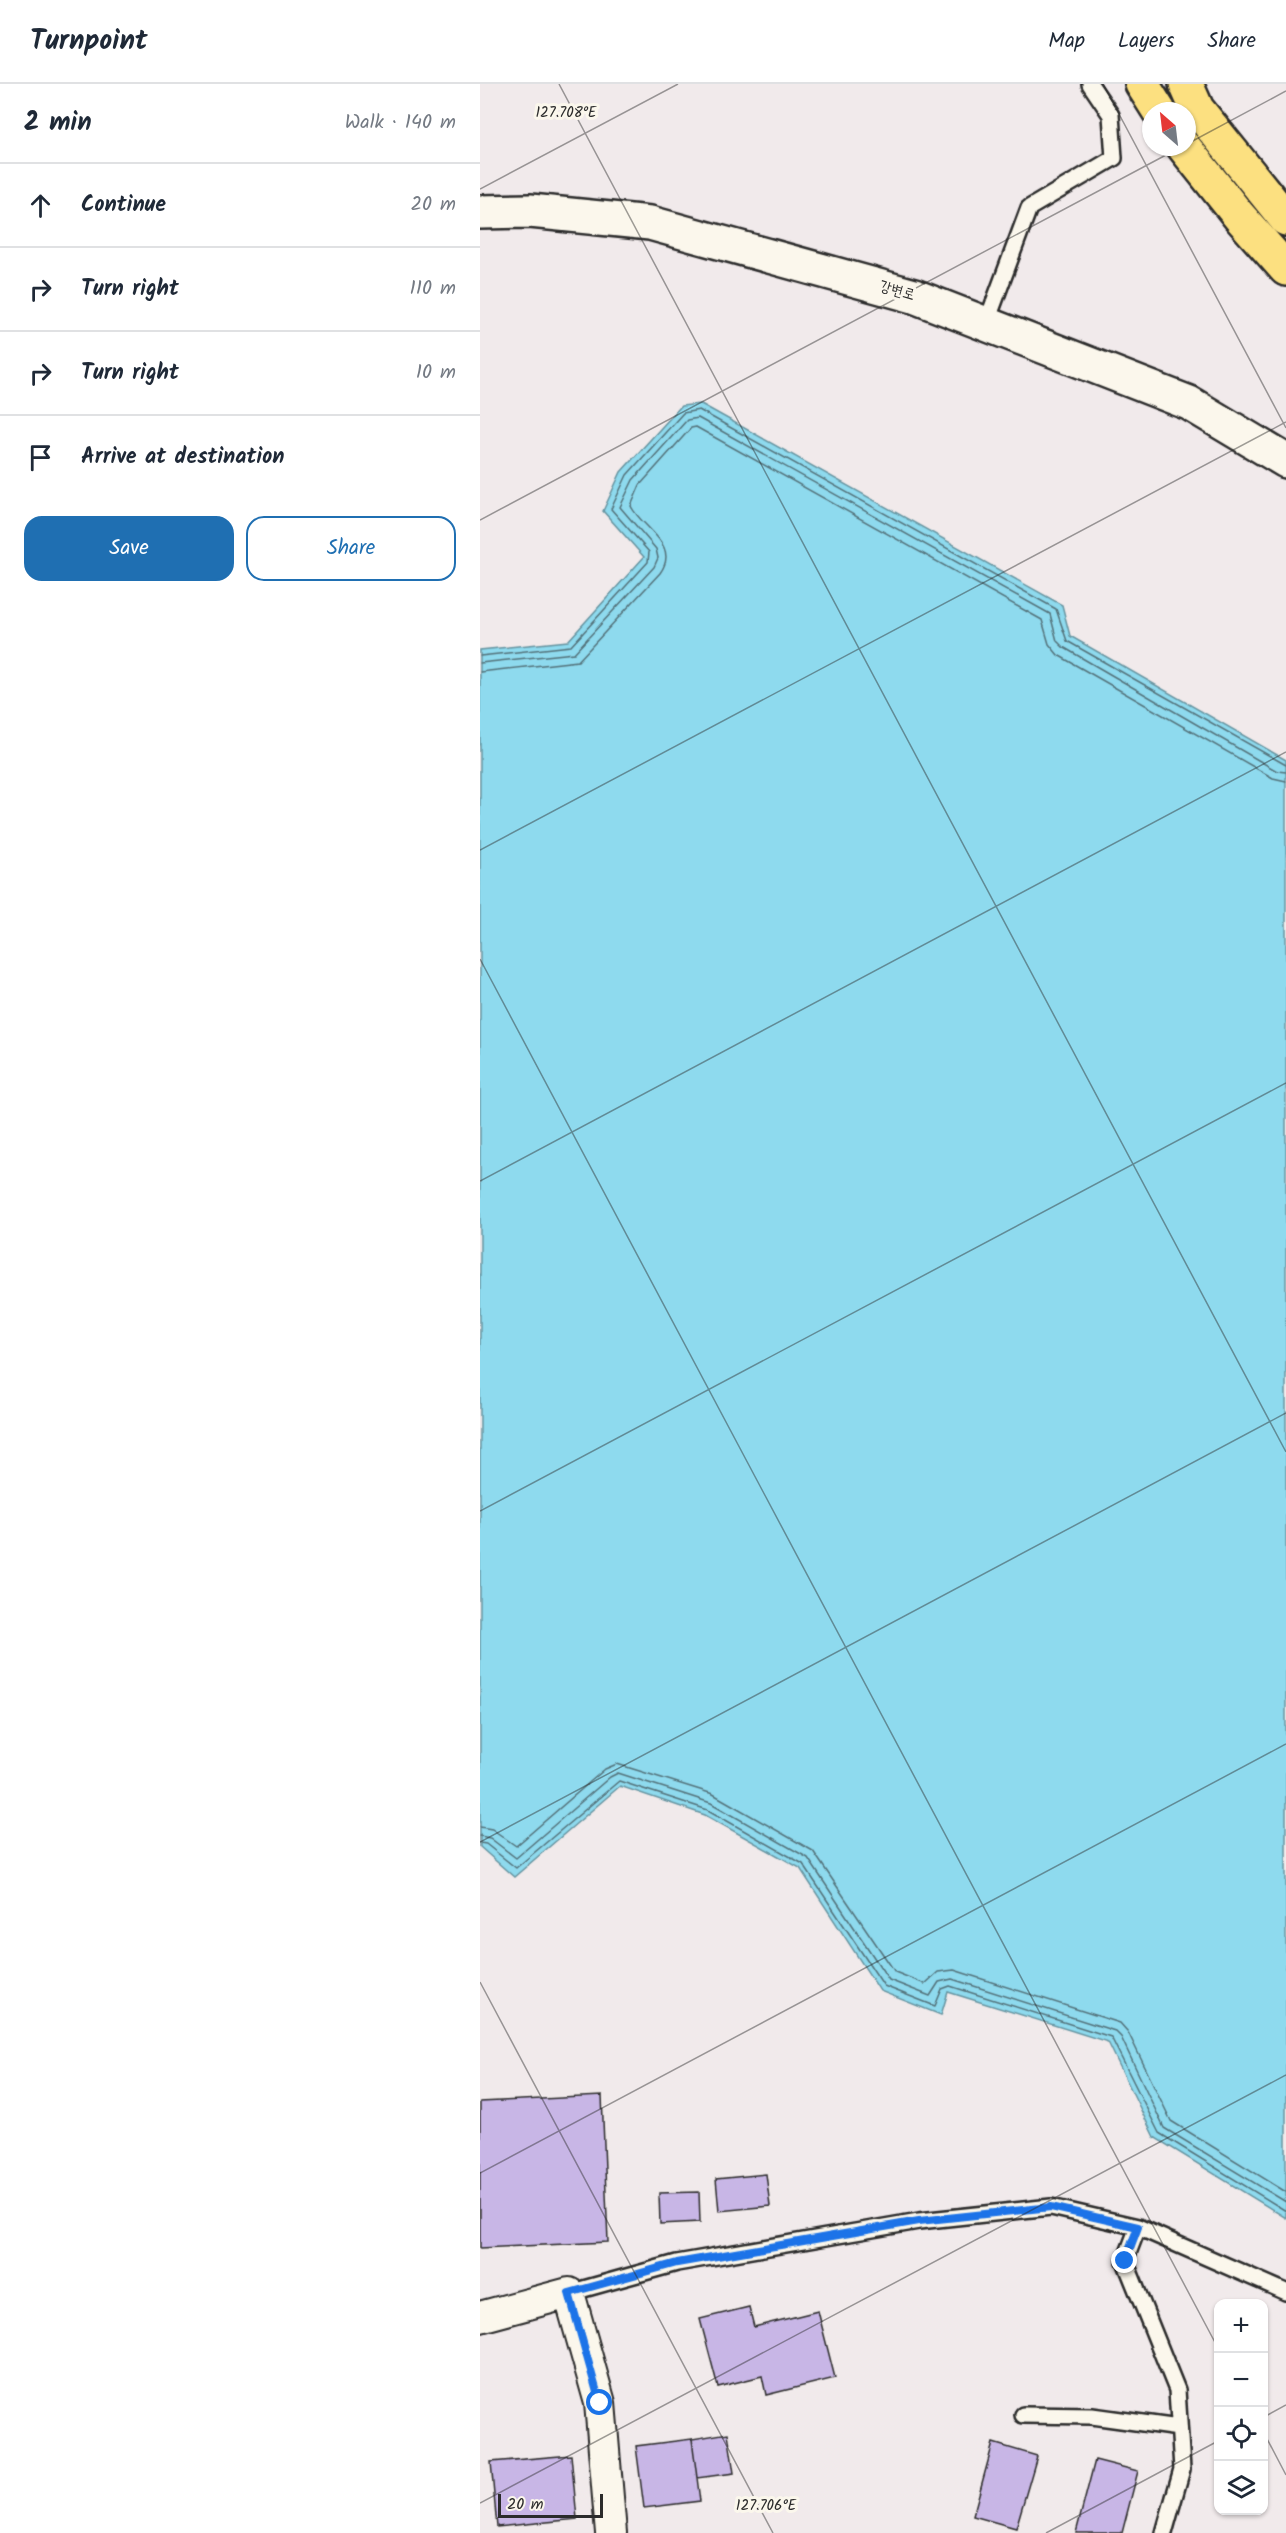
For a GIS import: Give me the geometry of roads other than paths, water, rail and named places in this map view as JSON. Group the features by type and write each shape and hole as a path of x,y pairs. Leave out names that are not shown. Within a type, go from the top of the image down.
{"highway":[{"path":"1142,84 1153,102"},
{"path":"1186,84 1197,109 1286,219"},
{"path":"1191,156 1239,216 1286,269"}],"main road":[{"name":"강변로","path":"480,212 530,211 650,223 914,296 1189,403 1286,461"}],"street":[{"path":"480,2317 569,2293 600,2403 611,2533"}],"lane":[{"path":"986,324 1029,208 1114,158 1112,115 1090,84"},
{"path":"569,2293 677,2263 919,2221 1051,2207 1138,2227 1286,2292"},
{"path":"1138,2227 1125,2261 1177,2390 1182,2469 1164,2533"},
{"path":"1023,2415 1092,2416 1179,2428"}],"water":[{"path":"701,404 1062,605 1070,636 1286,760 1286,2218 1154,2137 1108,2042 948,1992 941,2015 880,1991 800,1868 705,1815 620,1786 514,1877 480,1847 480,650 568,641 644,557 603,511 621,472 681,406"}]}
